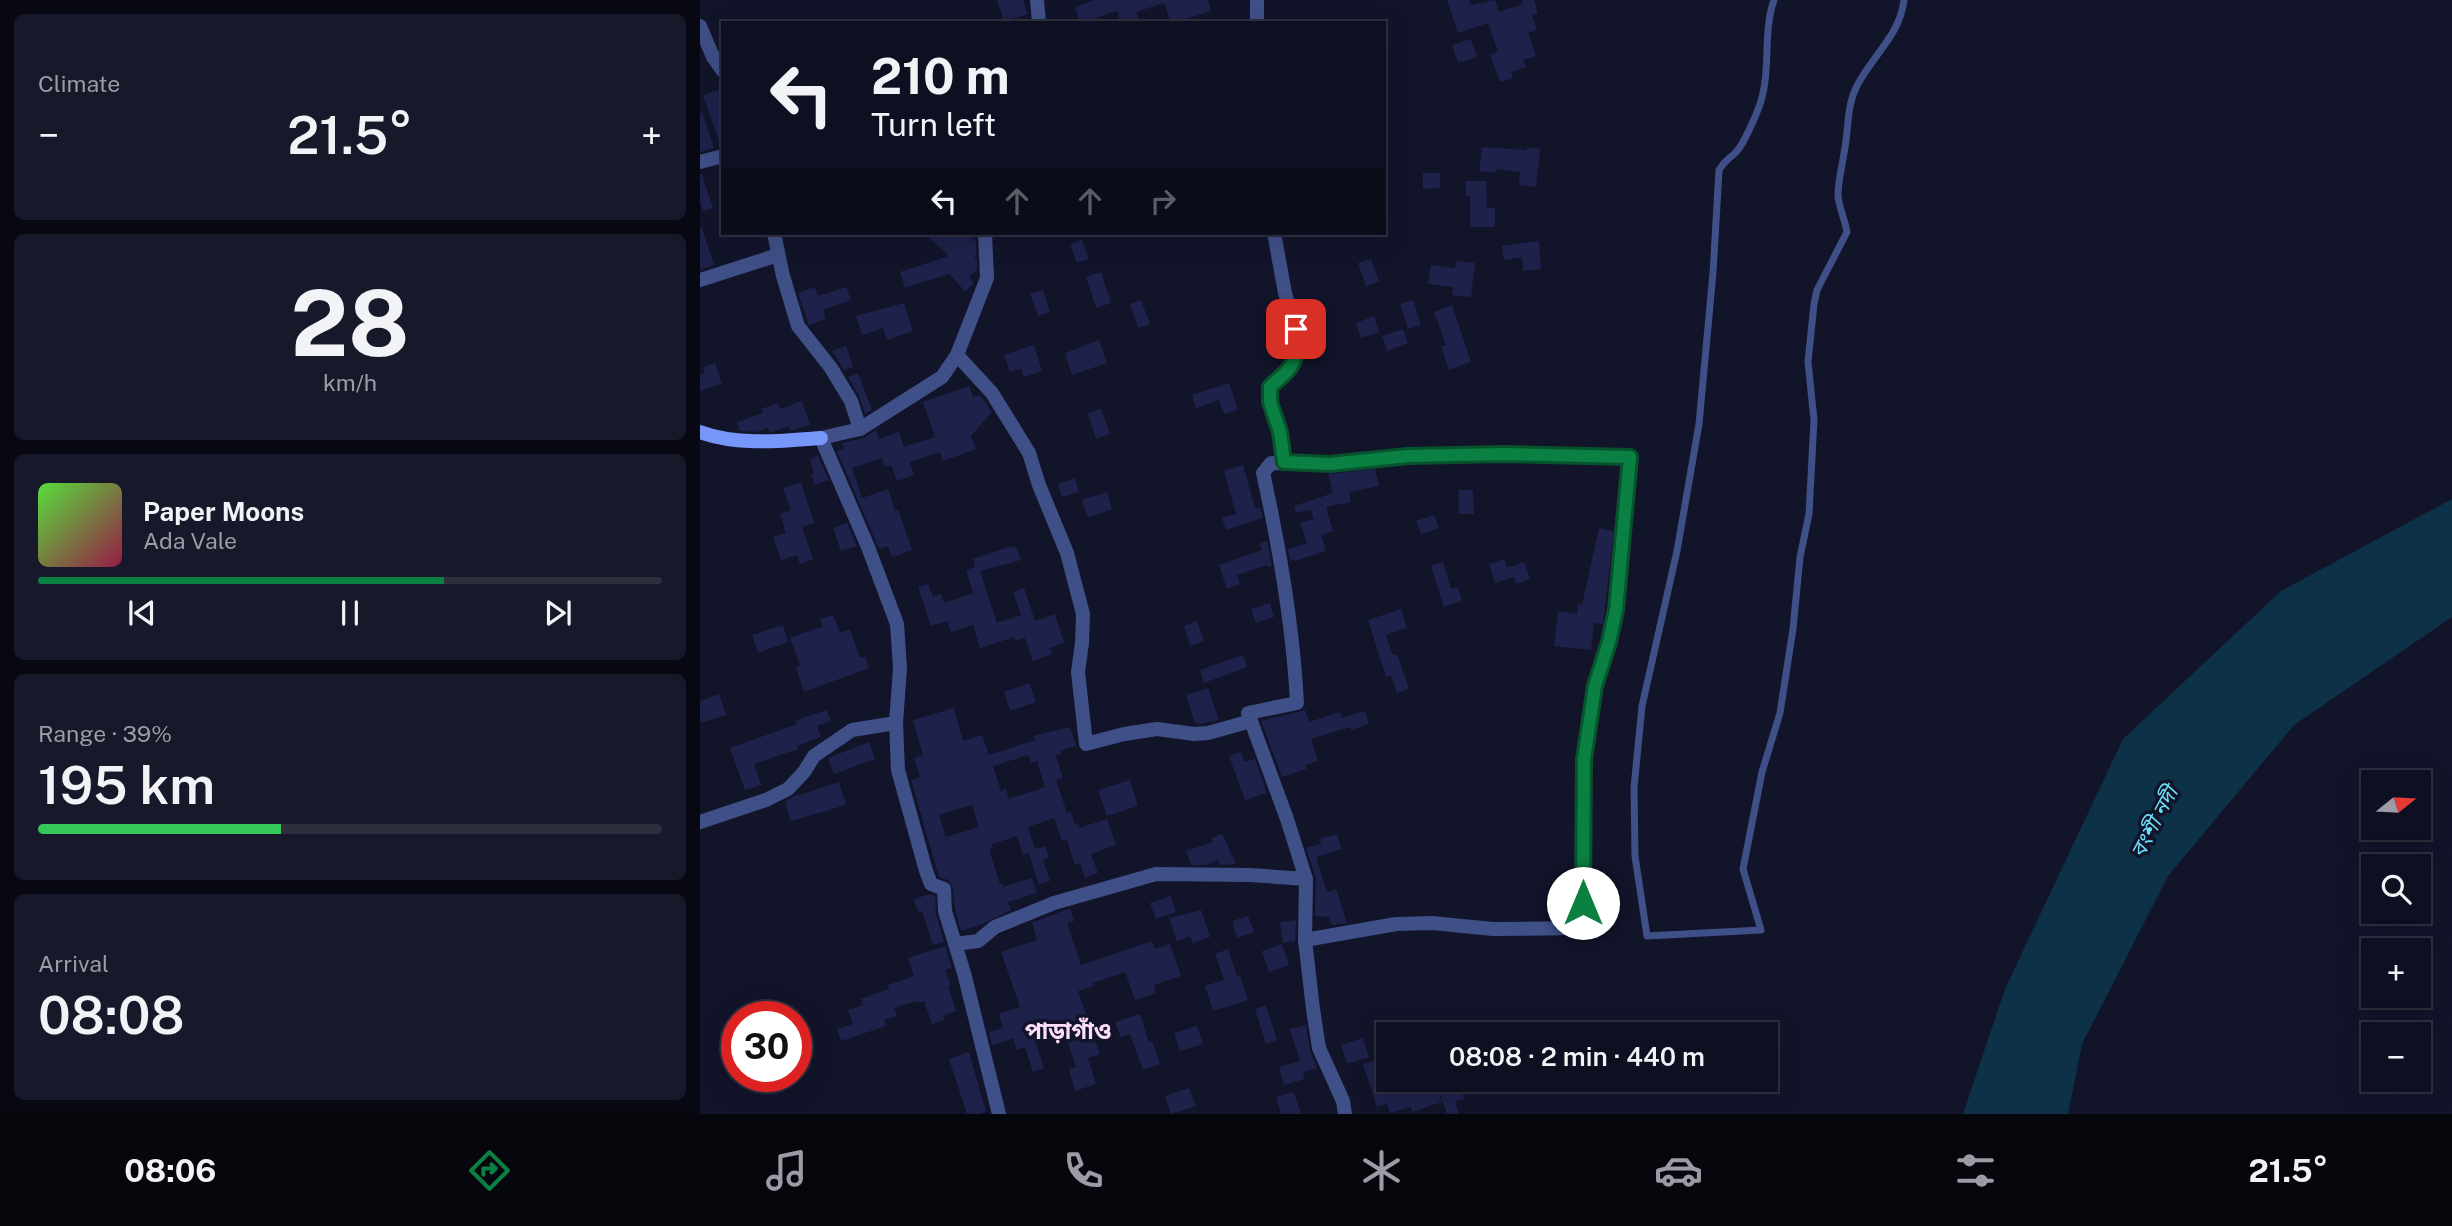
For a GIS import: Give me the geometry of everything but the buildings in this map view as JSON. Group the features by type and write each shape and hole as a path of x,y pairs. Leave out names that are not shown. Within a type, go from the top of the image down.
{"street":[{"path":"1037,0 1039,21"},
{"path":"1257,0 1257,21"},
{"path":"700,26 713,57 721,68"},
{"path":"700,162 721,157"},
{"path":"774,235 798,326 831,368 851,401 860,429"},
{"path":"700,432 710,436 769,442 821,438 860,429 942,377 957,355 987,278 985,235"},
{"path":"1274,235 1285,293 1296,329 1297,355 1290,369 1270,387 1270,402 1280,432 1284,462"},
{"path":"700,280 778,255"},
{"path":"957,355 992,393 1029,453 1067,553 1083,614 1078,672 1086,744 1157,729 1194,734 1251,722"},
{"path":"821,438 868,547 897,624 900,668 896,723 898,770 931,884 944,889 945,911 999,1114"},
{"path":"1305,940 1408,924 1432,923 1493,929 1584,928 1584,759 1595,686 1616,610 1630,457 1504,454 1408,456 1330,464 1271,463 1263,473 1287,588 1295,648 1297,703 1248,713 1306,879 1305,940 1319,1048 1343,1101 1345,1114"},
{"path":"700,822 766,800 788,789 814,756 852,730 896,723"},
{"path":"955,944 978,941 995,927 1054,903 1156,874 1250,875 1306,879"}],"lane":[{"path":"1774,0 1767,19 1766,71 1759,106 1737,151 1726,158 1719,170 1699,424 1677,551 1642,706 1634,788 1635,856 1647,936 1761,930 1743,869 1762,772 1780,713 1793,629 1800,557 1809,514 1814,420 1808,362 1814,304 1817,290 1847,232 1838,198 1851,97 1858,82 1890,40 1902,14 1903,0"}],"water":[{"name":"বংশী নদী","path":"2452,499 2452,617 2294,725 2168,876 2082,1044 2068,1114 1963,1114 2005,989 2123,739 2281,591"}],"district":[{"name":"পাড়াগাঁও","path":"1068,1030"}],"route":[{"path":"1296,329 1297,355 1290,369 1270,387 1270,402 1280,432 1284,462 1330,464 1408,456 1504,454 1630,457 1616,610 1595,686 1584,759 1583,903"}]}
